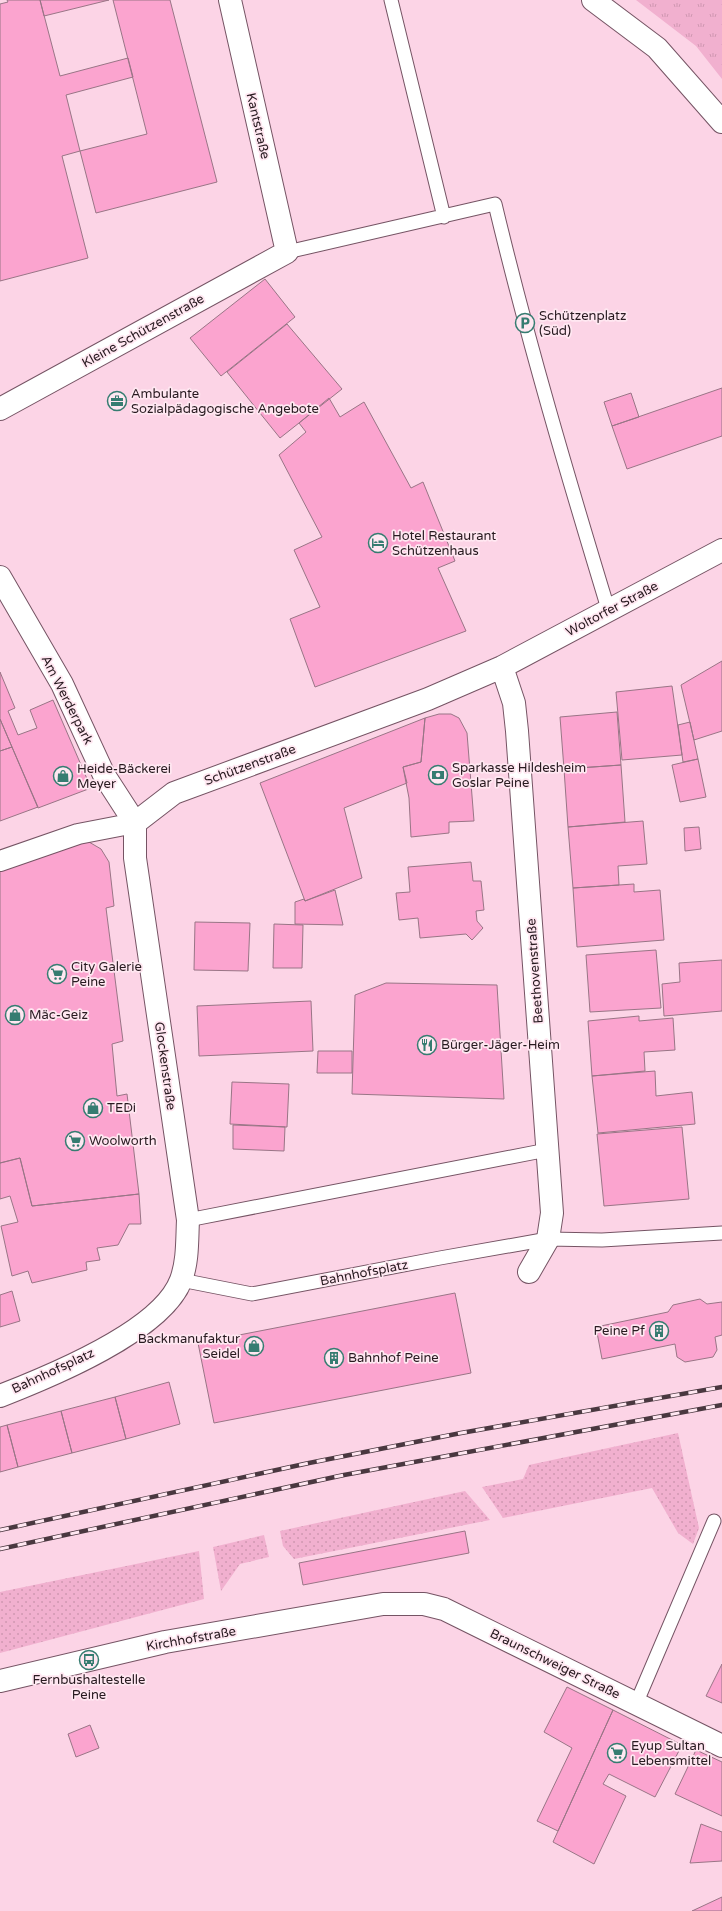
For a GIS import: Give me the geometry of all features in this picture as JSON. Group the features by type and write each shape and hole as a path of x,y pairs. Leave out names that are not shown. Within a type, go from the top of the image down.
{"street":[{"name":"Kantstraße","path":"230,0 287,252"},
{"path":"593,0 657,48 722,122"},
{"name":"Kleine Schützenstraße","path":"0,409 287,252"},
{"name":"Woltorfer Straße","path":"502,666 609,612 722,550"},
{"name":"Am Werderpark","path":"0,577 62,684 104,775 135,823"},
{"name":"Schützenstraße","path":"0,861 78,834 135,823 174,793 428,699 502,666"},
{"name":"Beethovenstraße","path":"502,666 514,703 517,731 552,1213 548,1239 529,1272"},
{"name":"Glockenstraße","path":"135,823 134,858 188,1220 186,1260 181,1280 164,1304"},
{"name":"Bahnhofsplatz","path":"0,1396 28,1385 88,1357 148,1320 164,1304"},
{"name":"Braunschweiger Straße","path":"383,1604 424,1604 444,1609 722,1746"},
{"name":"Kirchhofstraße","path":"0,1681 165,1642 383,1604"}],"lane":[{"path":"391,0 444,217"},
{"path":"287,252 495,204 513,281 552,422 609,612"},
{"path":"188,1220 547,1150"},
{"name":"Bahnhofsplatz","path":"181,1280 252,1294 548,1239 602,1240 722,1233"},
{"path":"636,1704 714,1521"}],"green space":[{"path":"636,0 722,0 722,79 696,46"},
{"path":"678,1433 699,1528 693,1544 678,1533 652,1488 503,1518 482,1487 523,1479 529,1465"},
{"path":"465,1491 490,1520 294,1559 283,1546 280,1531"},
{"path":"264,1535 269,1557 240,1564 221,1591 213,1547"},
{"path":"199,1551 204,1599 0,1653 0,1592"}],"building":[{"path":"7,0 40,0 60,76 128,58 133,77 66,95 80,151 62,156 88,258 0,281 0,4 8,2"},
{"path":"40,0 109,0 44,16"},
{"path":"113,0 170,0 217,182 96,213 80,151 147,134"},
{"path":"265,279 295,317 221,376 190,338"},
{"path":"287,324 342,389 280,438 227,372"},
{"path":"722,388 722,436 627,469 612,426"},
{"path":"631,393 639,417 612,426 604,402"},
{"name":"Hotel Restaurant Schützenhaus","path":"329,398 340,417 364,402 411,488 423,482 455,561 438,568 466,631 315,687 290,619 320,607 294,550 322,537 279,455 306,432 299,423"},
{"path":"722,661 722,731 694,740 681,685"},
{"path":"0,672 15,708 8,711 18,735 37,728 30,710 53,700 91,788 38,808 0,719"},
{"path":"672,686 682,755 622,760 616,692"},
{"path":"617,712 621,765 564,769 560,717"},
{"name":"Sparkasse Hildesheim Goslar Peine","path":"439,714 451,714 459,718 467,733 474,821 449,822 449,833 411,837 409,798 403,767 421,762 425,718"},
{"path":"425,718 421,762 403,767 407,783 344,808 362,878 305,901 260,783"},
{"path":"0,719 12,747 0,751"},
{"path":"690,722 698,759 683,762 678,725"},
{"path":"12,747 38,807 0,821 0,751"},
{"path":"698,759 706,797 680,802 672,765"},
{"path":"621,765 625,822 568,827 564,769"},
{"path":"643,821 647,864 618,866 619,885 573,888 568,827"},
{"path":"699,827 701,849 685,851 684,828"},
{"name":"City Galerie Peine","path":"76,840 89,842 101,849 109,862 114,906 106,908 123,1041 112,1044 117,1096 127,1094 139,1194 32,1206 20,1158 0,1163 0,867"},
{"path":"471,862 473,881 481,881 484,910 476,911 477,921 483,928 472,940 466,934 420,938 418,918 399,920 396,893 410,892 408,867"},
{"path":"634,884 634,892 660,890 664,940 577,947 573,888"},
{"path":"335,890 343,925 295,924 295,902 304,899 305,901"},
{"path":"195,922 250,923 248,971 194,970"},
{"path":"274,924 303,925 302,968 273,968"},
{"path":"656,950 661,1008 590,1012 586,955"},
{"path":"722,960 722,1011 664,1016 662,984 680,982 679,963"},
{"name":"Bürger-Jäger-Heim","path":"386,983 497,985 504,1099 352,1094 355,995"},
{"path":"311,1001 313,1051 199,1056 197,1006"},
{"path":"639,1016 639,1021 673,1018 675,1050 644,1052 645,1071 592,1076 588,1021"},
{"path":"318,1051 352,1051 352,1073 317,1073"},
{"path":"655,1071 656,1096 692,1092 695,1124 598,1133 592,1076"},
{"path":"232,1082 289,1084 287,1127 230,1124"},
{"path":"233,1125 285,1127 284,1151 233,1149"},
{"path":"682,1127 689,1199 604,1206 597,1134"},
{"path":"20,1158 32,1206 139,1194 141,1224 129,1224 118,1245 97,1248 100,1260 86,1262 87,1270 32,1283 28,1271 12,1276 1,1226 18,1222 10,1196 0,1199 0,1163"},
{"path":"12,1291 20,1321 0,1327 0,1295"},
{"name":"Bahnhof Peine","path":"455,1293 471,1373 214,1423 198,1343"},
{"name":"Peine Pf","path":"700,1299 707,1304 722,1302 722,1335 715,1337 717,1350 713,1357 685,1362 677,1357 675,1344 602,1359 596,1327 668,1312 673,1305"},
{"path":"169,1382 180,1424 126,1439 115,1397"},
{"path":"115,1397 126,1439 72,1453 61,1411"},
{"path":"61,1411 72,1453 18,1467 7,1425"},
{"path":"7,1425 18,1467 0,1472 0,1427"},
{"path":"465,1531 469,1553 303,1585 299,1563"},
{"path":"722,1664 722,1703 706,1696"},
{"path":"567,1687 613,1710 558,1831 537,1821 572,1748 544,1732"},
{"path":"613,1710 682,1745 655,1797 609,1774 603,1784 626,1796 594,1864 553,1842"},
{"path":"90,1725 99,1748 76,1757 68,1734"},
{"path":"696,1750 722,1762 722,1816 675,1794"},
{"path":"701,1824 722,1832 722,1861 690,1863"},
{"path":"722,1897 722,1911 692,1911"}],"railway":[{"path":"0,1530 309,1463 461,1433 722,1387"},
{"path":"0,1549 344,1475 722,1405"}],"place":[{"name":"Schützenplatz (Süd)","path":"525,323"},
{"name":"Ambulante Sozialpädagogische Angebote","path":"117,401"},
{"name":"Hotel Restaurant Schützenhaus","path":"378,543"},
{"name":"Sparkasse Hildesheim Goslar Peine","path":"438,775"},
{"name":"Heide-Bäckerei Meyer","path":"63,776"},
{"name":"City Galerie Peine","path":"57,974"},
{"name":"Mäc-Geiz","path":"15,1015"},
{"name":"Bürger-Jäger-Heim","path":"427,1045"},
{"name":"TEDi","path":"93,1108"},
{"name":"Woolworth","path":"75,1141"},
{"name":"Peine Pf","path":"659,1331"},
{"name":"Backmanufaktur Seidel","path":"254,1346"},
{"name":"Bahnhof Peine","path":"334,1358"},
{"name":"Fernbushaltestelle Peine","path":"89,1660"},
{"name":"Eyup Sultan Lebensmittel","path":"617,1753"}]}
